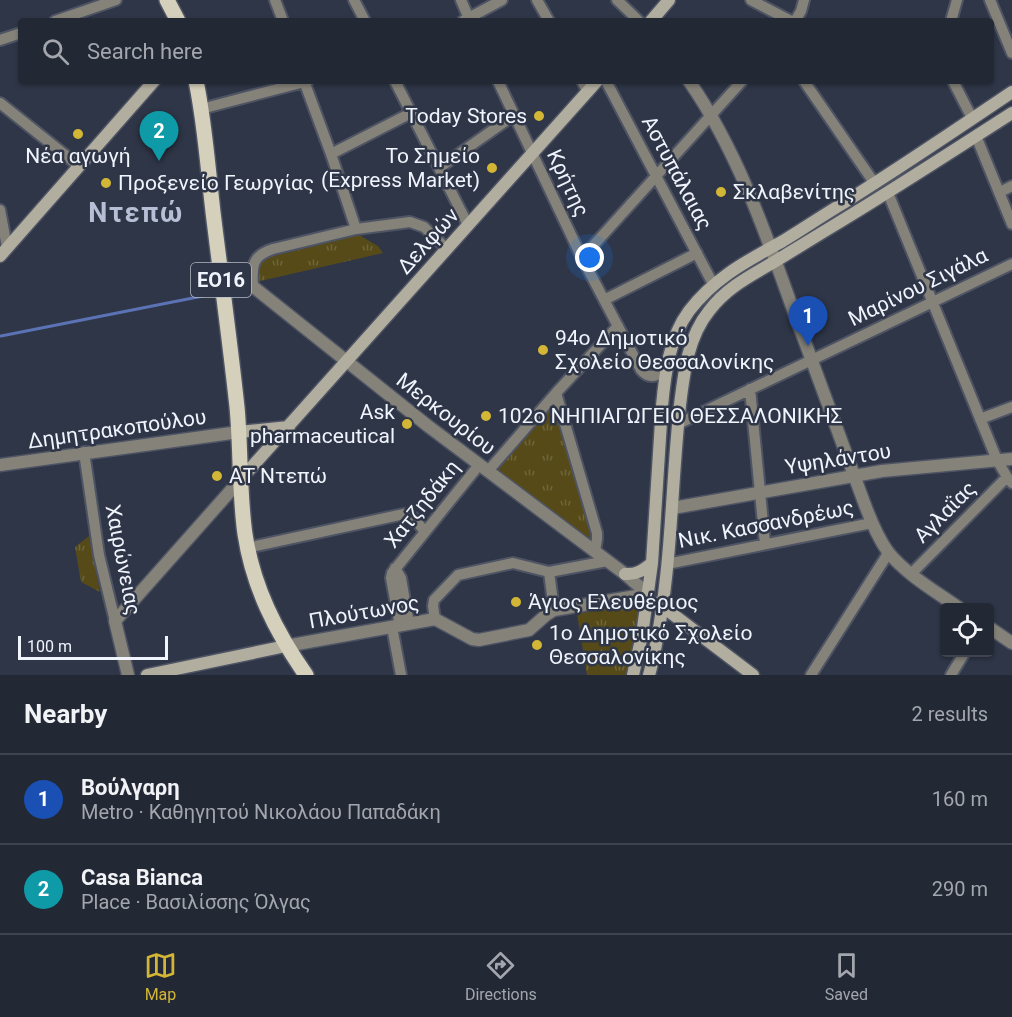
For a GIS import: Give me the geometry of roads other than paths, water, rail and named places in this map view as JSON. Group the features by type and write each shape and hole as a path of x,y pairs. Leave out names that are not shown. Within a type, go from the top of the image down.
{"main road":[{"path":"167,0 176,18"},
{"path":"654,18 669,0"},
{"path":"4,251 151,84"},
{"name":"ΕΟ16","path":"197,84 239,432 243,522 247,548 265,606 286,646 306,675"},
{"name":"Δελφών","path":"241,479 532,153 585,86"},
{"path":"633,675 642,634 652,563 666,370 675,337 689,311 713,284 728,272 875,184 1012,92"},
{"path":"649,675 663,606 673,508 678,424 684,379 694,335 704,318 730,289 888,193 1012,112"},
{"path":"239,432 288,426"},
{"path":"625,574 638,573 652,563"},
{"path":"648,594 753,675"},
{"name":"Πλούτωνος","path":"147,675 286,646"}],"street":[{"path":"64,18 116,0"},
{"path":"275,0 282,18"},
{"path":"354,0 363,18"},
{"path":"461,0 466,18"},
{"path":"470,18 502,0"},
{"path":"537,0 547,18"},
{"path":"616,0 636,18"},
{"path":"751,0 787,18"},
{"path":"795,18 801,11 804,0"},
{"path":"952,18 957,0"},
{"path":"990,0 1012,53"},
{"path":"0,40 18,34"},
{"path":"201,109 295,84"},
{"path":"307,84 356,229"},
{"path":"396,84 468,225"},
{"name":"Κρήτης","path":"499,84 582,258 644,374 652,377 666,370"},
{"name":"Αστυπάλαιας","path":"608,84 713,284"},
{"path":"691,84 711,116 745,185 776,261 872,523 889,552 911,574 952,603"},
{"path":"582,258 739,84"},
{"path":"806,84 875,184"},
{"path":"955,84 972,118"},
{"path":"0,103 79,166"},
{"path":"331,154 411,113"},
{"path":"439,168 514,115"},
{"path":"976,136 1012,224"},
{"path":"1000,192 1012,186"},
{"path":"888,193 997,460 1010,480"},
{"path":"0,210 4,251"},
{"path":"254,288 254,266 261,254 356,229 410,222 424,227 447,249"},
{"path":"604,300 697,253"},
{"name":"Μαρίνου Σιγάλα","path":"678,424 1012,264"},
{"name":"Μερκουρίου","path":"219,266 236,273 483,468 625,574 648,594"},
{"name":"Χατζηδάκη","path":"401,675 401,626 391,578 395,568 483,468 618,326"},
{"path":"750,389 765,544"},
{"path":"556,393 597,533 595,552"},
{"path":"980,419 1012,406"},
{"name":"Δημητρακοπούλου","path":"0,465 239,432"},
{"name":"Χαιρώνειας","path":"84,452 99,555 128,675"},
{"name":"Υψηλάντου","path":"673,508 902,469 1012,459"},
{"path":"115,621 241,479"},
{"name":"Αγλαΐας","path":"911,574 1010,480"},
{"path":"247,548 398,514 414,518 425,532"},
{"name":"Νικ. Κασσανδρέως","path":"667,564 872,523"},
{"path":"811,675 889,552"},
{"path":"435,619 434,600 458,575 513,563 549,572 607,561"},
{"path":"549,572 554,610"},
{"name":"Πλούτωνος","path":"286,646 435,619 472,639 479,640 529,630 554,610 648,594"},
{"path":"994,631 1012,643"},
{"path":"951,675 962,657"}],"waterway":[{"path":"1,336 218,293"}],"place":[{"name":"Today Stores","path":"539,116"},
{"name":"Νέα αγωγή","path":"78,134"},
{"name":"Casa Bianca","path":"159,161"},
{"name":"Το Σημείο (Express Market)","path":"492,168"},
{"name":"Προξενείο Γεωργίας","path":"106,183"},
{"name":"Σκλαβενίτης","path":"721,192"},
{"name":"Βούλγαρη","path":"808,346"},
{"name":"94ο Δημοτικό Σχολείο Θεσσαλονίκης","path":"543,350"},
{"name":"102ο ΝΗΠΙΑΓΩΓΕΙΟ ΘΕΣΣΑΛΟΝΙΚΗΣ","path":"486,416"},
{"name":"Ask pharmaceutical","path":"407,424"},
{"name":"ΑΤ Ντεπώ","path":"217,476"},
{"name":"Άγιος Ελευθέριος","path":"516,602"},
{"name":"1ο Δημοτικό Σχολείο Θεσσαλονίκης","path":"537,645"}],"district":[{"name":"Ντεπώ","path":"136,213"}]}
